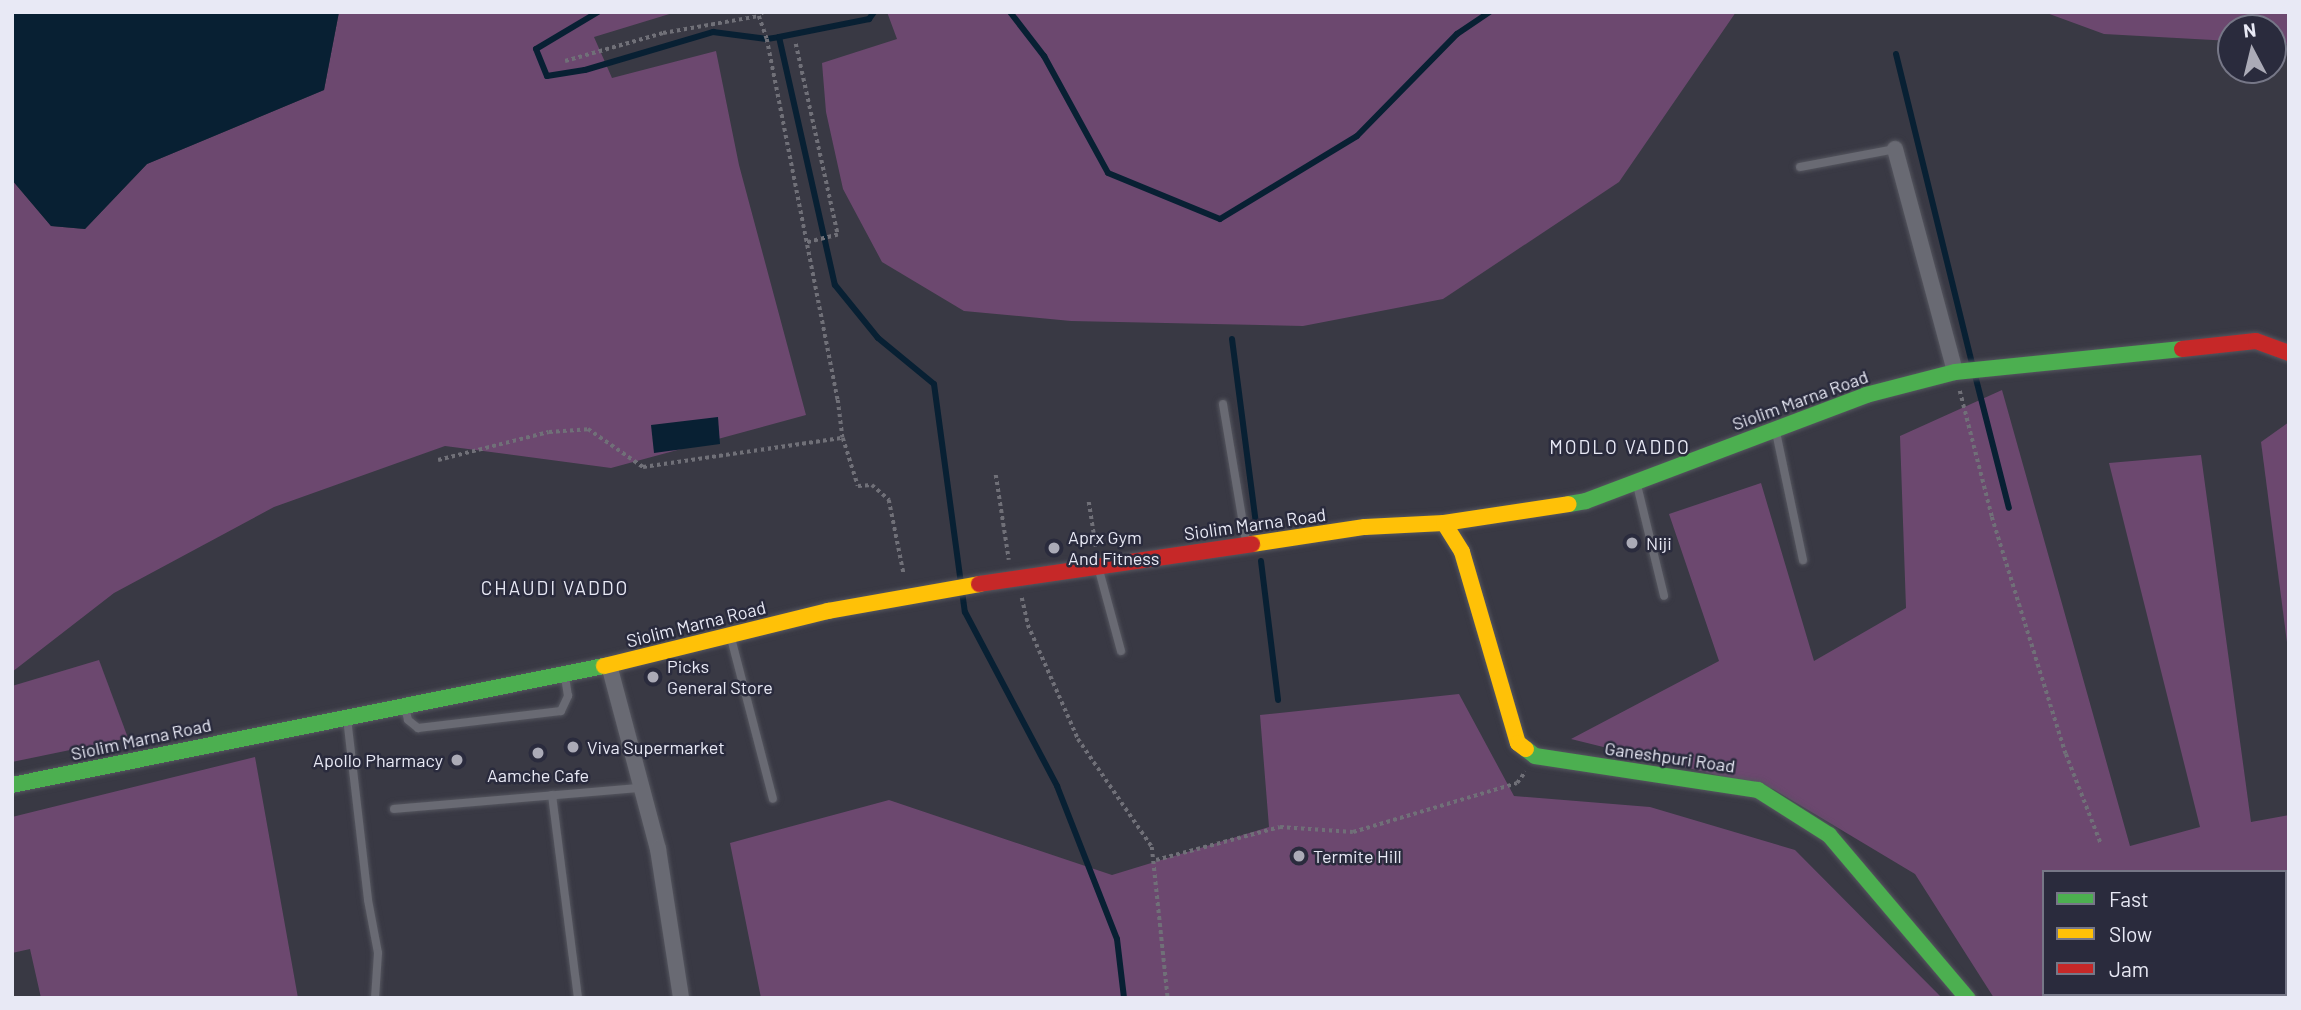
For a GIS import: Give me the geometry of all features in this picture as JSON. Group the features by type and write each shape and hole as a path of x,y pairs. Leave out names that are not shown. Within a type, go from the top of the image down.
{"main road":[{"name":"Siolim Marna Road","path":"12,785 346,715 609,665 907,595 1365,527 1444,523 1586,501 1866,395 1955,372 2256,341 2289,353"},
{"path":"1444,523 1462,552 1518,743 1535,757"},
{"name":"Ganeshpuri Road","path":"1535,757 1758,790 1829,835 1967,998"}],"street":[{"path":"1895,149 1955,372"},
{"path":"609,665 658,849 681,998"}],"lane":[{"path":"1800,167 1895,149"},
{"path":"1223,404 1246,545"},
{"path":"1776,429 1803,560"},
{"path":"1636,482 1664,596"},
{"path":"1098,566 1121,652"},
{"path":"731,635 773,799"},
{"path":"404,704 408,720 418,727 561,711 568,696 565,673"},
{"path":"346,715 368,900 378,953 375,998"},
{"path":"394,808 640,788"},
{"path":"552,795 578,998"}],"path":[{"path":"565,61 663,33 759,16 764,12"},
{"path":"759,16 767,39 838,400 843,438 858,486 872,485 889,500 907,595"},
{"path":"796,44 838,235 807,243"},
{"path":"1955,372 2000,544 2066,754 2101,844"},
{"path":"438,460 549,432 588,429 643,467 843,438"},
{"path":"996,475 1023,612 1073,729 1152,847 1156,860 1155,893 1168,998"},
{"path":"1089,502 1098,566"},
{"path":"1156,860 1280,827 1353,832 1517,783 1535,757"}],"shaded area":[{"path":"339,12 676,12 594,37 612,78 716,51 739,165 806,415 611,468 445,446 274,507 114,593 12,672 12,180 51,226 85,229 147,164 324,90"},
{"path":"887,12 1736,12 1619,182 1443,299 1303,326 1071,321 964,311 882,262 843,189 826,112 822,63 897,39"},
{"path":"2044,12 2289,12 2289,44 2287,14 2217,14 2217,40 2104,34"},
{"path":"2002,390 2130,846 2200,827 2109,463 2201,455 2251,822 2289,815 2289,998 1994,998 1915,874 1773,789 1571,739 1719,661 1669,514 1761,483 1814,661 1906,608 1900,436"},
{"path":"2289,422 2289,658 2261,442"},
{"path":"99,660 128,738 12,762 12,686"},
{"path":"1459,694 1514,796 1650,807 1795,850 1942,998 761,998 730,843 889,800 1112,875 1269,827 1260,715"},
{"path":"255,757 298,998 41,998 30,949 12,953 12,817"}],"water":[{"path":"12,12 339,12 324,90 147,164 85,229 51,226 12,180"},
{"path":"718,417 720,444 654,453 651,425"}],"waterway":[{"path":"598,12 536,49 547,76 585,70 713,32 767,39 779,37 835,285 878,338 934,384 965,612 1057,786 1117,939 1124,998"},
{"path":"779,37 869,19 874,12"},
{"path":"1010,12 1044,56 1108,173 1220,219 1357,136 1457,34 1490,12"},
{"path":"1896,54 1972,364"},
{"path":"1232,339 1256,525"},
{"path":"1975,375 2009,508"},
{"path":"1261,561 1278,700"}],"traffic: fast":[{"path":"1569,504 1586,501 1866,395 1955,372 2182,349"},
{"path":"12,785 604,666"},
{"path":"1526,749 1535,756 1758,790 1829,835 1967,998"}],"traffic: slow":[{"path":"1252,544 1365,527 1444,523 1569,504"},
{"path":"1444,523 1462,552 1518,743 1526,749"},
{"path":"604,666 828,611 979,584"}],"traffic: jam":[{"path":"2182,349 2256,341 2289,353"},
{"path":"979,584 1252,544"}],"place":[{"name":"Niji","path":"1632,543"},
{"name":"Aprx Gym And Fitness","path":"1054,548"},
{"name":"Picks General Store","path":"653,677"},
{"name":"Viva Supermarket","path":"573,747"},
{"name":"Aamche Cafe","path":"538,753"},
{"name":"Apollo Pharmacy","path":"457,760"},
{"name":"Termite Hill","path":"1299,856"}],"district":[{"name":"MODLO VADDO","path":"1620,447"},
{"name":"CHAUDI VADDO","path":"555,588"}]}
